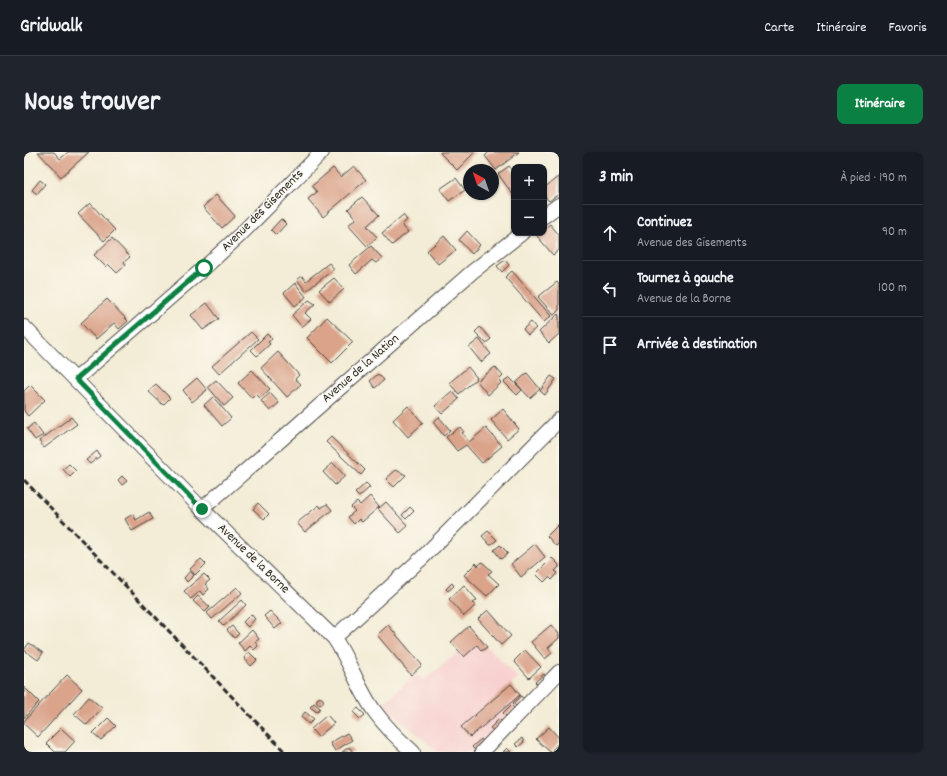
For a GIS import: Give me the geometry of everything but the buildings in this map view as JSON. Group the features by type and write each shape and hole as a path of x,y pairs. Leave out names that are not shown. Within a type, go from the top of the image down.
{"street":[{"name":"Avenue des Gisements","path":"76,379 240,235 322,152"},
{"path":"547,214 559,205"},
{"name":"Avenue de la Nation","path":"202,509 466,277 518,236"},
{"name":"Avenue de la Borne","path":"24,327 202,509 334,638 374,711 400,741 413,752"},
{"path":"334,638 422,558 559,420"},
{"path":"482,752 559,672"}],"shaded area":[{"path":"477,645 482,651 487,647 519,678 462,727 470,737 520,695 524,700 476,752 438,752 382,704 416,674 423,681 459,652 464,657"}],"railway":[{"path":"24,480 285,752"}],"route":[{"path":"202,509 76,379 204,268"}]}
